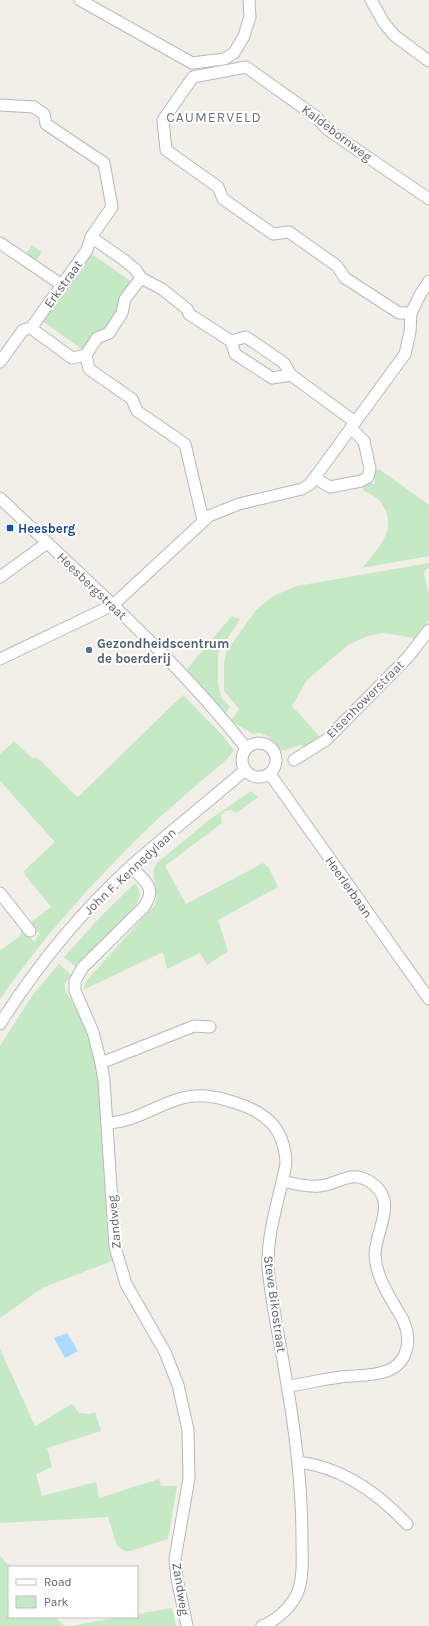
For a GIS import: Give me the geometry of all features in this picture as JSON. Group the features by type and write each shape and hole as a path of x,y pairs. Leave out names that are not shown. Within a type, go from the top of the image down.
{"street":[{"path":"80,0 192,63 224,59 234,53 244,36 250,17 249,0"},
{"path":"371,0 384,23 395,36 429,60"},
{"name":"Kaldebornweg","path":"411,313 400,313 345,278 338,266 289,232 273,234 223,199 218,187 166,150 163,120 193,77 246,67 315,116 328,130 429,198"},
{"name":"Erkstraat","path":"0,105 34,107 44,114 46,124 104,163 112,207 91,237 87,250 31,328 23,330 0,362"},
{"path":"91,237 124,260 136,270 141,278 162,289 187,309 189,314 231,341 235,354 272,378 291,375"},
{"path":"0,244 62,285"},
{"path":"31,328 72,358 86,355 97,338 109,333 122,312 125,299 141,278"},
{"path":"0,659 113,605 166,557 203,520 225,508 302,489 310,484 405,354 410,332 411,313 429,281"},
{"path":"231,341 246,337 284,363 291,375 353,425 364,440 370,469 368,477 361,481 335,487 327,486 315,478"},
{"path":"86,355 89,369 132,399 137,411 185,444 203,520"},
{"name":"Heesbergstraat","path":"0,498 113,605 224,720 246,748"},
{"path":"0,577 47,544"},
{"name":"Eisenhowerstraat","path":"294,760 326,740 428,635"},
{"path":"259,743 269,746 273,750 276,755 276,765 270,774 257,778 250,775 245,770 241,760 246,748 259,743"},
{"name":"John F. Kennedylaan","path":"0,1024 48,957 84,913 131,867 245,770"},
{"name":"Heerlerbaan","path":"270,774 429,999"},
{"name":"Zandweg","path":"131,867 149,885 150,893 148,900 143,908 83,967 75,981 75,992 94,1032 104,1081 115,1247 126,1284 151,1326 168,1360 184,1405 188,1430 189,1478 175,1559 177,1579 187,1626"},
{"path":"0,892 30,931"},
{"path":"101,1062 194,1026 210,1027"},
{"name":"Steve Bikostraat","path":"107,1123 129,1120 180,1098 200,1095 219,1098 250,1107 265,1116 274,1125 281,1137 286,1155 286,1164 270,1230 268,1252 270,1284 288,1386 298,1462 302,1516 300,1582 297,1593 284,1612 275,1620 262,1626"},
{"path":"283,1181 306,1186 319,1186 351,1177 366,1179 374,1184 379,1190 386,1212 376,1246 376,1267 380,1280 405,1325 408,1338 406,1353 398,1364 392,1369 375,1374 331,1378 288,1386"},
{"path":"298,1462 314,1464 331,1469 347,1477 385,1502 407,1524"}],"green space":[{"path":"32,245 42,252 36,261 26,254"},
{"path":"89,252 132,282 118,310 106,328 96,332 83,350 41,320"},
{"path":"379,469 429,505 429,556 362,568 381,544 388,528 388,519 379,500 363,490 366,483 375,484 374,472"},
{"path":"429,563 429,568 425,570 424,574 429,595 429,620 414,639 382,633 365,637 348,645 307,680 292,706 321,738 306,747 301,745 282,751 269,737 260,733 253,734 231,721 239,709 224,691 224,663 226,652 256,610 273,596 297,586"},
{"path":"232,616 240,619 218,653 218,684 221,697 230,707 225,714 185,671"},
{"path":"183,695 222,735 234,750 228,758 151,825 103,873 49,934 0,999 0,950 20,936 22,928 34,942 40,934 30,923 51,907 25,875 24,871 55,842 0,781 0,754 14,741 32,758 38,758 76,796 79,796"},
{"path":"251,791 258,797 236,813 231,810 225,811 221,816 222,823 165,866 186,904 263,863 269,868 278,887 218,920 228,951 207,965 200,953 167,969 163,952 83,990 87,980 154,906 156,894 153,873 157,863 209,820"},
{"path":"135,883 139,889 140,895 135,907 77,968 64,957 102,915"},
{"path":"59,964 71,975 65,984 65,990 85,1024 94,1051 99,1073 108,1221 112,1261 42,1288 0,1318 0,1046 34,993"},
{"path":"0,1349 35,1426 72,1404 79,1413 89,1414 95,1412 101,1431 47,1448 52,1467 36,1474 42,1496 96,1482 99,1498 159,1479 161,1486 177,1486 168,1539 130,1551 125,1551 117,1546 108,1517 0,1523"},
{"path":"0,1555 6,1563 12,1566 8,1566 8,1618 56,1618 64,1626 0,1626"},
{"path":"172,1608 176,1626 71,1626 115,1618 138,1618 138,1614"}],"water":[{"path":"67,1333 78,1351 65,1358 54,1338"}],"place":[{"name":"Heesberg","path":"10,528"},
{"name":"Gezondheidscentrum de boerderij","path":"89,650"}],"district":[{"name":"CAUMERVELD","path":"214,117"}]}
